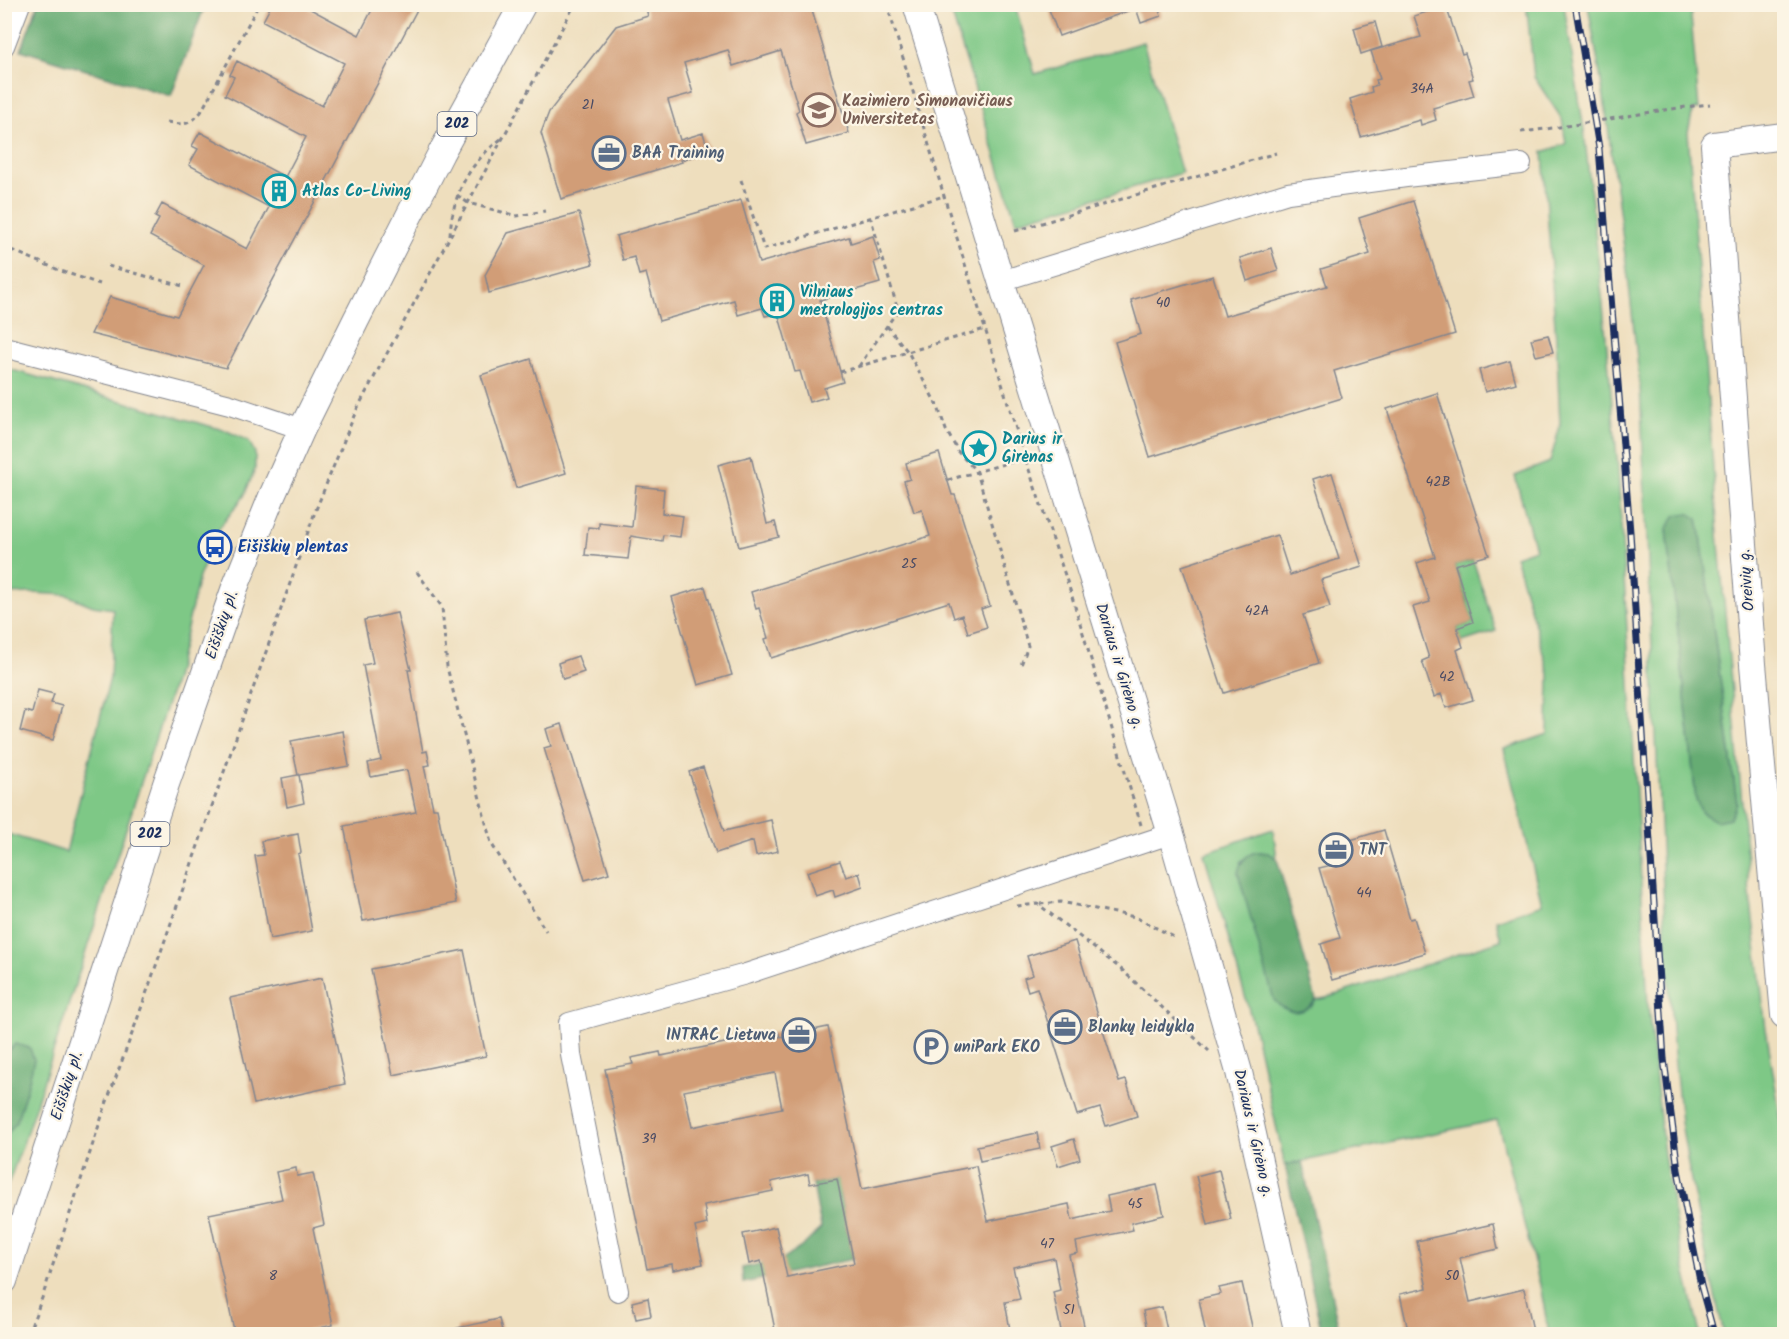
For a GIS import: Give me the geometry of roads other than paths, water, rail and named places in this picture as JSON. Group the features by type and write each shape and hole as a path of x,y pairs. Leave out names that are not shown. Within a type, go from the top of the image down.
{"main road":[{"name":"Eišiškių pl.","path":"4,1281 155,817 234,590 272,496 302,429 441,153 523,4"},
{"name":"Dariaus ir Girėno g.","path":"916,4 1170,834 1239,1072 1298,1335"},
{"name":"Oreivių g.","path":"1785,136 1714,145 1753,664 1785,1015"}],"street":[{"path":"4,46 20,4"},
{"path":"1001,281 1288,193 1521,164"},
{"path":"4,347 230,405 302,429"},
{"path":"618,1291 571,1055 569,1023 746,974 1170,834"}],"railway":[{"path":"1575,4 1599,148 1630,532 1664,1059 1678,1170 1701,1286 1714,1334"}],"place":[{"name":"Kazimiero Simonavičiaus Universitetas","path":"819,110"},
{"name":"BAA Training","path":"609,153"},
{"name":"Atlas Co-Living","path":"279,191"},
{"name":"Vilniaus metrologijos centras","path":"777,301"},
{"name":"Darius ir Girėnas","path":"979,448"},
{"name":"Eišiškių plentas","path":"215,547"},
{"name":"TNT","path":"1336,850"},
{"name":"Blankų leidykla","path":"1065,1027"},
{"name":"INTRAC Lietuva","path":"799,1035"},
{"name":"uniPark EKO","path":"931,1047"}]}
